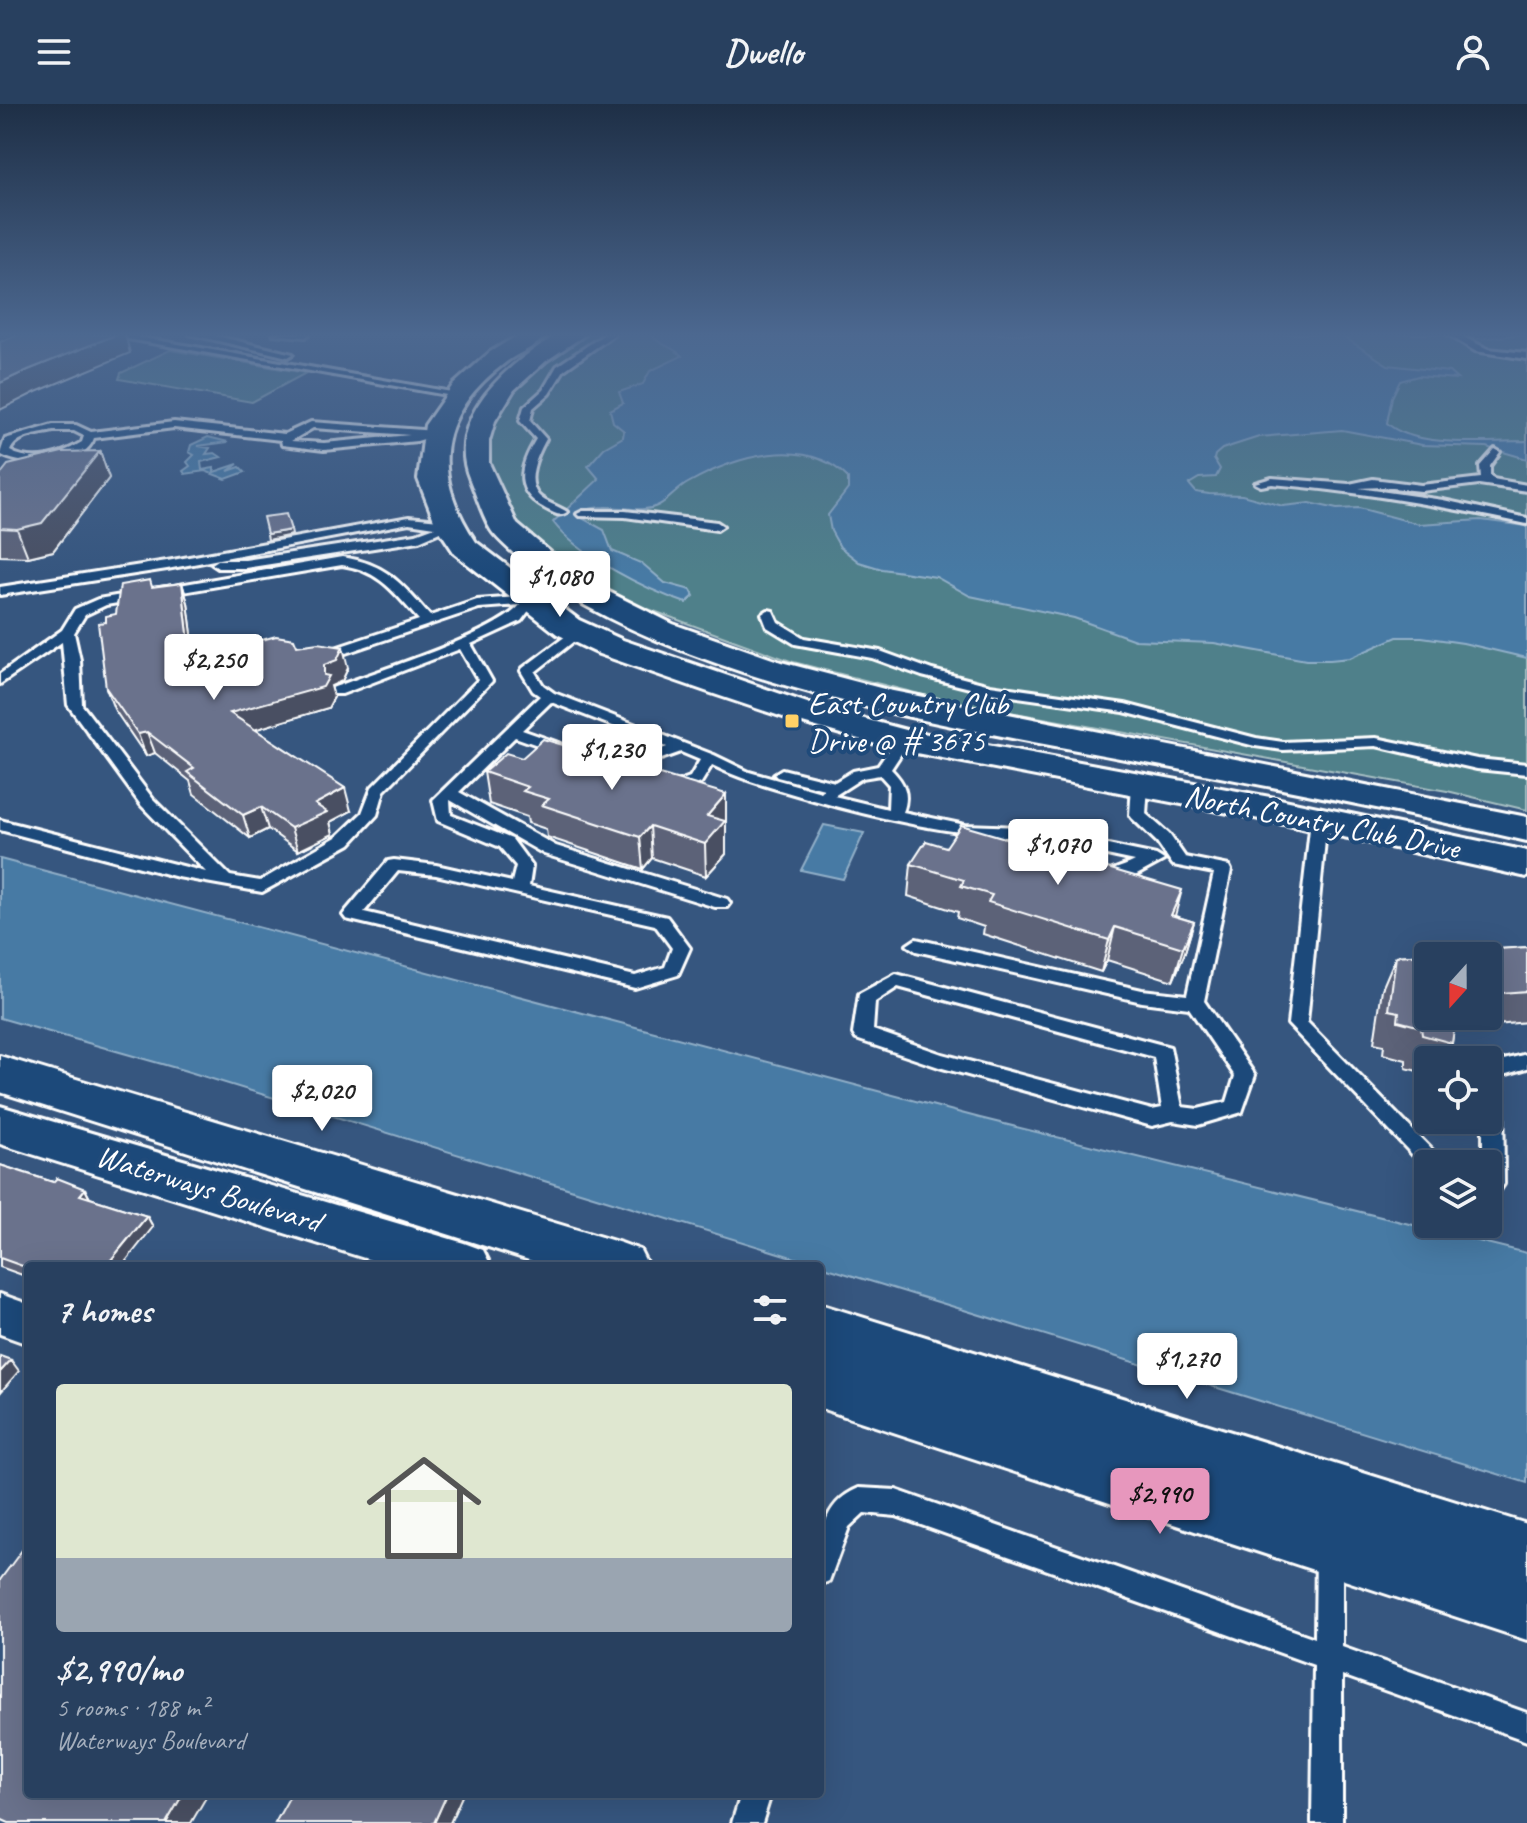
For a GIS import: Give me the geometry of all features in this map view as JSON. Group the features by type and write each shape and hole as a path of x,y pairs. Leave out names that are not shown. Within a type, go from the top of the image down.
{"street":[{"path":"445,414 436,434 477,433 486,414"},
{"name":"North Country Club Drive","path":"477,433 475,446 480,489 494,516 520,546 571,586 620,613 743,660 924,709 1321,804 1527,864"},
{"name":"North Country Club Drive","path":"436,434 432,479 450,525 465,548 528,598 578,631 611,647 764,700 893,755 1527,829"},
{"path":"450,525 494,516"},
{"path":"528,598 571,586"},
{"path":"893,755 924,709"},
{"name":"Waterways Boulevard","path":"0,1074 608,1262"},
{"name":"Waterways Boulevard","path":"0,1125 451,1262"},
{"path":"0,1314 24,1323"},
{"path":"824,1330 1330,1519 1527,1607"},
{"path":"824,1382 1330,1519 1527,1556"}],"lane":[{"path":"525,414 525,421 541,439 528,461 530,491 536,500 561,512"},
{"path":"90,435 87,444 57,457 20,459 3,454 9,441 42,429 76,428 90,435 174,425 286,437 299,429 328,424 436,434"},
{"path":"286,437 286,443 310,449 359,442 400,442 436,434"},
{"path":"1489,482 1484,475 1485,466 1495,452"},
{"path":"1261,483 1272,481 1349,487 1368,483 1427,488 1455,481 1527,488"},
{"path":"1349,487 1346,489 1443,503 1527,521"},
{"path":"583,514 625,514 666,526 717,526"},
{"path":"0,591 167,565 245,564 419,537 450,525"},
{"path":"0,680 67,633 80,612 103,602 342,561 364,562 378,568 427,621"},
{"path":"308,661 469,607 528,598"},
{"path":"337,691 500,626 516,618 528,598"},
{"path":"469,607 500,626"},
{"path":"768,614 772,624 800,641 875,654 927,673 990,689 1125,708 1255,742 1283,746 1376,742 1477,764 1527,769"},
{"path":"578,631 528,671 538,688 549,696 709,758 744,775 896,809 1150,859 1223,870 1195,1002 1245,1075 1235,1107 1198,1117 1173,1113 1152,1118 939,1060 863,1034 866,999 896,980 1163,1052 1173,1113"},
{"path":"67,633 73,660 75,705 147,802 224,880"},
{"path":"0,825 178,872 262,887 344,840 369,815 377,790 485,681 463,643"},
{"path":"519,891 524,866 506,843 444,818 441,800 549,696"},
{"path":"512,731 584,757"},
{"path":"681,747 645,760 639,778 671,789 689,785 696,780 709,758"},
{"path":"830,792 893,755 896,809"},
{"path":"1140,785 1138,815 1163,838 1179,861"},
{"path":"448,792 550,850 721,903"},
{"path":"1321,804 1297,1024 1419,1150"},
{"path":"1025,833 1054,866 1066,871"},
{"path":"1089,879 1103,881 1150,859"},
{"path":"394,865 436,870 519,891 661,921 681,948 672,971 635,982 352,915 394,865"},
{"path":"916,945 1142,996 1195,1002"},
{"path":"1493,1150 1493,1070 1527,1061"},
{"path":"824,1561 839,1519 859,1500 896,1503 1527,1727"},
{"path":"1327,1823 1330,1519"},
{"path":"747,1823 755,1798"}],"green space":[{"path":"1527,414 1527,810 1447,791 943,700 793,662 607,594 555,565 509,522 486,467 493,415"}],"water":[{"path":"611,414 1389,414 1387,423 1415,437 1454,442 1527,441 1527,459 1486,447 1422,445 1342,430 1259,437 1222,449 1214,459 1220,469 1216,477 1199,478 1189,484 1196,492 1242,495 1283,506 1310,503 1337,509 1359,508 1419,524 1481,520 1527,526 1527,658 1463,643 1397,637 1350,658 1306,660 1214,643 1135,640 1074,618 970,596 936,577 882,569 859,562 840,547 831,531 828,515 848,489 848,478 831,465 791,453 748,458 726,465 688,483 652,508 601,507 580,511 580,517 604,530 612,551 643,564 665,583 691,590 694,596 686,603 633,581 596,559 564,535 553,522 599,479 588,466 604,448 623,437 624,431 613,422"},
{"path":"208,437 228,442 198,446 210,448 206,454 215,453 221,457 201,462 202,470 214,468 214,472 238,464 228,471 240,467 245,472 226,479 205,471 185,474 183,471 190,466 187,462 194,455 189,452 191,445"},
{"path":"824,825 864,833 843,879 801,870"},
{"path":"0,859 980,1118 1414,1225 1414,1238 1466,1238 1527,1253 1527,1483 824,1267 824,1262 808,1262 183,1070 0,1018"}],"building":[{"path":"100,451 42,523 17,529 0,528 0,475 8,465 62,452"},
{"path":"286,514 291,530 267,534 263,517"},
{"path":"150,580 152,587 182,583 191,660 276,636 294,639 297,646 318,643 343,647 337,660 324,665 324,675 329,676 323,687 230,713 345,788 315,804 327,812 291,828 261,807 243,815 187,772 194,768 147,732 138,734 106,688 98,623 106,622 106,616 116,614 120,585"},
{"path":"543,739 726,794 707,816 725,821 705,844 650,826 640,837 542,805 549,799 523,791 528,787 484,772 506,753 522,758"},
{"path":"961,825 1182,890 1171,915 1194,922 1183,948 1115,927 1109,940 988,902 992,895 961,886 964,880 911,864 926,841 946,847"},
{"path":"1527,947 1527,991 1502,993 1502,949"},
{"path":"1414,955 1414,1025 1398,1021 1399,1012 1389,1010 1396,956"},
{"path":"1421,1030 1454,1030 1452,1043 1422,1035"},
{"path":"0,1165 53,1182 57,1178 85,1189 80,1195 147,1216 109,1262 24,1262 24,1267 0,1258"},
{"path":"0,1356 11,1360 0,1372"},
{"path":"24,1547 24,1798 181,1798 166,1823 9,1823 0,1819 0,1580"},
{"path":"289,1798 445,1798 434,1823 275,1823"}],"place":[{"name":"East Country Club Drive @ # 3675","path":"792,721"}]}
